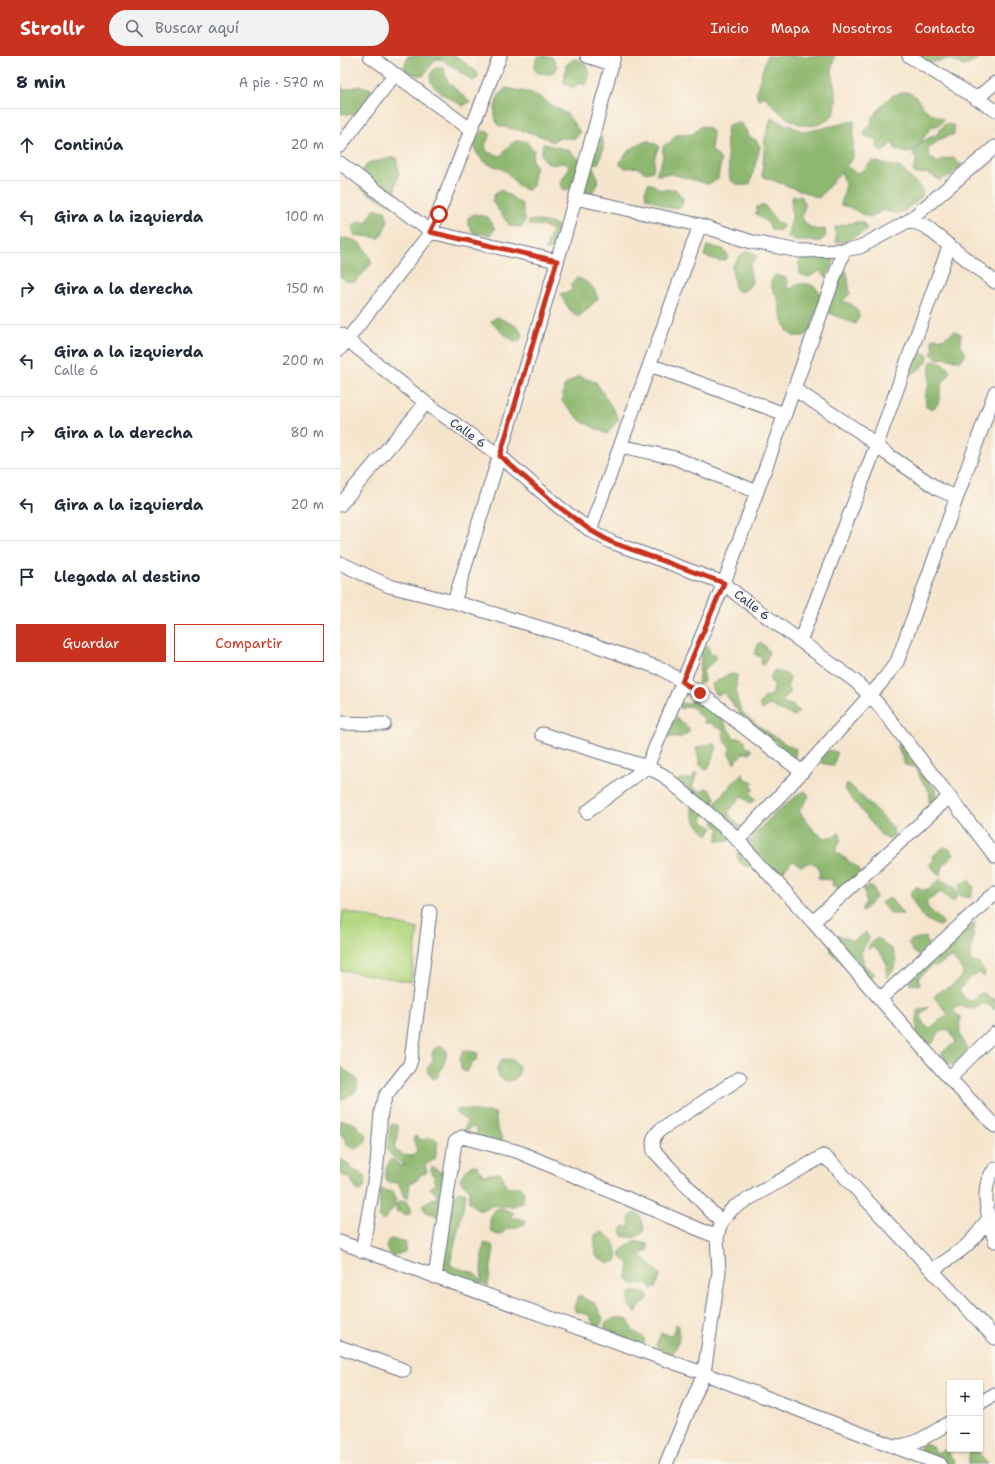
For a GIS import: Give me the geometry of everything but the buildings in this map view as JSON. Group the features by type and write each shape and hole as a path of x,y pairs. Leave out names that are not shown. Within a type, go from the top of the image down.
{"street":[{"path":"370,56 470,129"},
{"path":"342,341 430,232 500,56"},
{"path":"454,602 500,456 575,198 613,60 587,56"},
{"path":"909,56 995,110"},
{"path":"340,146 394,74"},
{"path":"976,99 995,83"},
{"path":"575,198 700,225 759,244 800,250 844,250 860,247 910,220 993,152"},
{"path":"340,163 430,232 557,261"},
{"path":"910,220 926,227 949,247 995,282"},
{"path":"590,530 700,225"},
{"path":"800,641 877,444 949,247"},
{"path":"587,812 647,767 724,583 844,250"},
{"name":"Calle 6","path":"342,341 500,456 559,507 590,530 611,542 724,583 740,597 855,681 878,704 995,856"},
{"path":"650,366 785,414"},
{"path":"794,389 877,444 887,454 938,489 956,497"},
{"path":"738,840 802,772 870,696 897,662 995,392"},
{"path":"340,505 426,403"},
{"path":"621,446 675,458 757,492"},
{"path":"340,563 389,586 454,602 576,638 662,669 700,693 802,772"},
{"path":"340,723 384,724"},
{"path":"542,734 647,767 663,775 738,840 813,922 949,1078 995,1126"},
{"path":"813,922 949,797"},
{"path":"880,999 995,893"},
{"path":"362,1251 377,1164 381,1111 386,1095 409,1066 411,1060 430,912"},
{"path":"949,1078 995,1033"},
{"path":"721,1222 654,1151 652,1142 660,1130 740,1078"},
{"path":"435,1277 455,1142 462,1137 518,1152 717,1237"},
{"path":"666,1464 704,1373 719,1272 717,1237 721,1222 734,1208 822,1156 832,1163 995,1338"},
{"path":"995,1169 988,1181 988,1219 995,1241"},
{"path":"932,1270 956,1256 967,1247 988,1219"},
{"path":"340,1242 704,1373 940,1464"},
{"path":"340,1347 404,1370"},
{"path":"983,1401 995,1394"},
{"path":"895,1446 906,1446 917,1442 947,1424"}],"green space":[{"path":"408,56 456,56 474,70 479,77 473,81 443,60 436,59 423,76 409,73 404,67"},
{"path":"537,56 552,57 557,67 556,71 549,74 538,73 534,69"},
{"path":"767,56 835,56 832,68 836,106 832,116 824,122 807,126 799,124 784,115 765,96 758,99 756,92"},
{"path":"917,56 982,56 970,64 963,66 950,59 928,63"},
{"path":"574,59 582,62 587,68 588,81 586,85 579,83 573,88 564,84 566,65"},
{"path":"436,67 443,67 448,82 470,102 463,106 444,95 433,85 430,79 431,73"},
{"path":"340,83 343,90 360,86 372,89 365,102 354,115 340,113"},
{"path":"506,88 532,93 542,98 567,114 580,132 576,138 558,138 552,142 532,133 499,126 495,117 495,106 499,95"},
{"path":"904,92 909,92 915,96 927,111 944,120 939,125 931,127 914,151 906,153 895,149 893,142 882,152 876,147 878,140 864,136 866,129 871,125 872,117 888,99"},
{"path":"771,118 805,132 854,121 853,158 846,166 856,173 863,171 872,161 901,168 922,189 922,196 903,212 895,214 884,210 870,217 849,207 841,205 846,185 841,172 819,198 762,176 765,139"},
{"path":"735,123 742,124 750,137 756,140 760,147 750,184 747,185 739,185 730,180 727,129 728,125"},
{"path":"948,124 954,126 954,134 940,139 928,149 929,157 938,163 944,159 954,158 959,164 962,164 952,174 940,180 927,173 915,174 913,171 917,158 913,155 921,142 937,134 944,125"},
{"path":"701,126 709,128 713,134 711,149 721,160 718,179 708,184 672,174 656,175 663,158 663,148 665,144 669,144 676,135 693,134"},
{"path":"484,131 491,133 485,145 487,152 501,156 512,143 518,141 527,142 534,150 532,160 536,166 533,177 534,184 529,189 521,188 504,170 487,163 480,158 476,150 475,142"},
{"path":"599,135 603,141 603,148 599,162 596,164 589,158"},
{"path":"649,141 659,146 655,156 653,171 646,173 637,167 626,168 620,165 621,161 631,149"},
{"path":"543,144 568,150 579,159 580,162 572,188 564,190 560,184 569,166 565,163 553,165 546,161 541,155"},
{"path":"396,157 399,172 395,188 397,199 389,204 372,196 360,187 361,173 368,163"},
{"path":"588,167 592,167 598,180 596,187 591,193 587,193 582,188"},
{"path":"648,184 652,184 661,190 675,189 683,198 682,205 677,208 668,208 646,198 645,191"},
{"path":"501,190 522,204 525,220 522,227 510,226 492,201 495,194"},
{"path":"793,196 801,196 805,204 802,218 806,224 817,230 825,229 826,236 821,241 798,241 788,238 788,232 792,219 791,204"},
{"path":"764,205 777,222 784,226 779,231 771,229 768,223 756,214 757,207"},
{"path":"375,209 385,211 388,221 380,238 354,235 352,226 360,221 366,223"},
{"path":"474,214 488,217 495,229 490,235 474,233 468,225 468,218"},
{"path":"536,220 557,225 557,238 552,250 545,250 552,230 543,226 528,225 529,221"},
{"path":"856,222 863,222 867,229 849,241 836,242 835,227"},
{"path":"340,238 353,240 361,244 372,263 355,282 345,281 340,276"},
{"path":"707,246 723,249 728,256 727,259 720,261 704,256"},
{"path":"747,251 754,253 757,256 750,267 752,282 747,289 740,291 735,289 732,266 741,255"},
{"path":"805,254 833,257 834,260 827,277 819,271 809,277 799,274 800,267 798,264"},
{"path":"844,270 847,272 850,294 842,301 851,304 856,308 859,317 855,324 825,311 840,272"},
{"path":"775,275 786,278 788,281 787,288 791,289 799,284 808,284 816,288 821,295 810,331 804,336 793,336 788,332 782,318 778,299 771,286 771,282"},
{"path":"577,278 590,285 595,291 598,299 578,317 569,309 560,294 572,291 571,285"},
{"path":"497,317 518,327 523,337 517,342 495,327 491,321"},
{"path":"955,331 961,334 961,345 965,352 965,356 960,361 945,358 938,359 931,354 934,348 932,341 933,338 943,339"},
{"path":"918,350 928,355 927,362 916,372 910,374 908,371"},
{"path":"932,361 942,363 950,370 948,377 942,382 938,404 933,409 926,406 925,395 929,385 930,363"},
{"path":"578,376 596,382 619,419 607,434 581,421 562,401 564,386"},
{"path":"759,643 762,643 769,652 764,665 761,664 762,658 754,654"},
{"path":"708,645 710,654 716,655 715,660 703,670 704,682 698,684 702,649"},
{"path":"774,670 788,675 790,679 787,688 791,692 781,702 794,706 799,712 793,716 769,705 762,710 759,705 765,697 771,696 775,685 770,681"},
{"path":"732,674 737,675 737,696 738,704 741,710 759,726 782,742 796,749 794,761 774,740 748,725 731,701 723,693 719,695 714,693 711,685 725,676"},
{"path":"693,699 720,716 734,738 741,738 746,741 744,745 752,750 750,753 743,753 734,763 728,752 731,749 724,738 724,730 714,726 713,723 704,723 704,718 696,713 697,710 689,706 681,709 679,705 682,703 689,704"},
{"path":"675,717 689,728 689,732 681,737 665,737 670,723"},
{"path":"901,742 912,762 935,789 938,801 935,805 929,802 930,793 920,778 917,768 905,765 897,745"},
{"path":"713,743 717,747 708,769 705,770 700,765 696,748"},
{"path":"828,750 837,752 834,766 822,763 821,758"},
{"path":"697,773 692,788 702,792 705,788 709,789 715,797 712,809 707,808 702,820 713,828 708,835 696,822 692,813 693,795 674,788 679,779 692,779 694,774"},
{"path":"742,773 744,773 743,778 754,782 751,786 754,789 750,793 756,800 750,803 743,797 739,796 738,801 728,812 731,818 742,827 728,841 716,840 720,828 714,825 716,802"},
{"path":"848,783 893,827 894,836 888,839 881,835 844,789"},
{"path":"805,791 809,796 799,811 815,832 825,838 835,836 839,832 841,839 835,851 857,867 860,873 840,889 832,885 833,880 818,879 820,871 817,865 810,862 801,866 793,861 780,874 781,879 761,874 751,866 746,867 739,861 737,854 760,829 787,803"},
{"path":"944,847 950,849 954,855 944,864 940,876 929,865 934,860 933,856"},
{"path":"940,879 955,887 958,895 953,902 941,892 926,902 928,908 944,923 939,926 933,924 924,917 910,894 917,886 921,890 928,889"},
{"path":"968,880 974,887 971,898 961,896 959,892 960,884"},
{"path":"869,886 874,888 876,898 862,912 862,908 866,902 864,889"},
{"path":"890,898 903,914 891,914 881,903"},
{"path":"343,911 418,929 411,982 340,970 340,935"},
{"path":"975,922 970,960 979,964 985,971 984,977 980,973 970,978 959,990 965,999 971,1001 979,994 985,993 987,997 995,1000 995,1010 987,1004 982,1004 973,1010 971,1008 958,1006 953,1011 960,1017 960,1034 968,1050 956,1065 941,1064 944,1051 956,1043 950,1030 944,1030 939,1033 933,1043 924,1044 917,1040 917,1011 928,1007 921,1015 924,1025 930,1028 948,1014 934,997 954,984 963,974 953,957 936,967 933,965 918,978 920,982 919,985 909,984 912,977"},
{"path":"866,932 869,938 861,953 864,965 875,974 872,978 862,977 831,953 830,940 839,935 853,941"},
{"path":"926,937 928,948 919,956 908,944 911,940"},
{"path":"877,938 892,949 896,961 894,968 886,978 887,968 885,960 873,947 868,950 870,943"},
{"path":"442,1046 447,1051 442,1068 437,1078 433,1079 428,1073 427,1069 433,1060 432,1053 434,1049"},
{"path":"464,1050 478,1053 476,1060 472,1062 467,1072 463,1071 460,1063 460,1058"},
{"path":"508,1059 516,1062 519,1070 516,1078 508,1081 500,1078 497,1070 500,1062"},
{"path":"341,1067 356,1078 358,1085 355,1092 340,1101"},
{"path":"460,1109 495,1113 497,1128 502,1138 500,1153 497,1154 475,1138 477,1132 476,1128 472,1127 467,1130 466,1134 463,1132 467,1121 455,1113 456,1110"},
{"path":"340,1120 354,1123 367,1136 366,1140 361,1146 355,1149 348,1146 343,1136 340,1135"},
{"path":"394,1124 398,1126 398,1138 394,1149 403,1155 413,1156 417,1151 413,1138 416,1136 422,1140 432,1138 438,1141 435,1159 425,1165 427,1172 425,1174 421,1174 417,1180 410,1183 408,1198 404,1197 398,1184 393,1182 389,1183 386,1180 386,1168 391,1159 395,1160 400,1165 406,1165 391,1155 387,1150 391,1125"},
{"path":"340,1159 347,1163 351,1169 364,1175 366,1183 363,1189 360,1191 356,1189 351,1179 340,1174"},
{"path":"473,1165 477,1166 483,1175 501,1173 507,1187 521,1187 524,1194 523,1201 512,1206 492,1206 477,1210 469,1202 470,1191 460,1180 465,1171"},
{"path":"432,1167 444,1174 440,1218 426,1212 422,1205 434,1198 437,1199 437,1195 430,1188 436,1183 431,1170"},
{"path":"381,1189 392,1192 396,1197 394,1207 383,1221 379,1218 379,1196"},
{"path":"458,1191 465,1192 466,1195 450,1264 474,1274 481,1281 480,1284 446,1274 443,1268 449,1216"},
{"path":"399,1201 406,1201 411,1213 407,1215 396,1211 396,1204"},
{"path":"501,1208 514,1213 509,1217 526,1220 525,1224 507,1229 501,1234 497,1235 491,1231 490,1220 493,1212 494,1210"},
{"path":"632,1213 639,1214 643,1224 643,1232 634,1237 623,1236 621,1229 623,1227 630,1227 629,1220"},
{"path":"601,1232 609,1236 612,1240 617,1253 616,1261 609,1263 596,1256 595,1235"},
{"path":"391,1239 405,1241 405,1252 391,1256 386,1248 388,1241"},
{"path":"634,1241 648,1244 648,1251 641,1255 661,1275 655,1288 652,1289 647,1283 633,1284 627,1279 629,1264 620,1256 622,1250"},
{"path":"484,1243 492,1245 494,1248 488,1286 482,1283 481,1269"},
{"path":"632,1292 642,1292 648,1295 646,1302 639,1306 636,1313 628,1305 629,1294"},
{"path":"581,1295 586,1300 595,1303 603,1319 600,1326 594,1325 589,1315 575,1311 574,1307 578,1297"},
{"path":"614,1318 628,1320 632,1330 644,1338 645,1342 642,1345 605,1328 605,1324"},
{"path":"676,1324 679,1326 679,1338 675,1350 670,1356 664,1353 656,1345 661,1333 672,1335"},
{"path":"925,1443 932,1446 934,1450 939,1453 945,1449 955,1462 954,1464 923,1464 918,1458 921,1445"},
{"path":"970,1452 978,1452 987,1464 968,1464"}],"route":[{"path":"439,214 430,232 557,261 500,456 559,507 590,530 611,542 724,583 682,682 700,693"}]}
